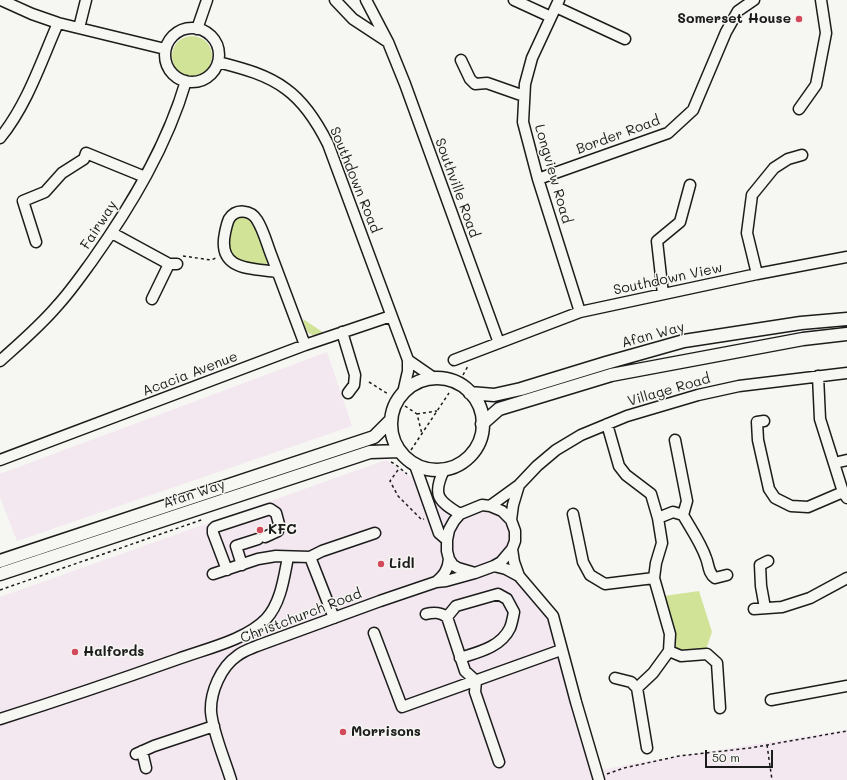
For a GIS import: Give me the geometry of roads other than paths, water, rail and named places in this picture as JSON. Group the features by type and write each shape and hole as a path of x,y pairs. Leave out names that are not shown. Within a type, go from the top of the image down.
{"main road":[{"name":"Afan Way","path":"470,393 494,395 521,389 684,341 801,323 847,319"},
{"name":"Afan Way","path":"482,424 499,409 611,375 803,339 847,334"},
{"path":"434,378 454,382 462,386 470,393 479,407 482,424 481,435 471,454 454,467 444,470 429,470 415,465 406,459 405,450 394,442 391,431 391,420 395,406 403,393 417,383 434,378"},
{"name":"Afan Way","path":"0,561 374,437 391,420"},
{"name":"Afan Way","path":"0,574 370,452 405,450"}],"street":[{"path":"1,0 32,14 58,23 165,49"},
{"path":"79,28 86,0"},
{"path":"197,29 207,0"},
{"path":"336,0 354,19 388,42"},
{"name":"Southville Road","path":"366,0 388,42 405,84 499,343"},
{"path":"514,0 556,8 625,39"},
{"name":"Border Road","path":"538,179 668,133 693,110 726,32 738,11 754,0"},
{"path":"799,109 816,84 826,33 821,0"},
{"name":"Longview Road","path":"556,8 532,58 525,84 523,122 538,179 580,312"},
{"path":"0,138 8,129 24,103 58,23"},
{"path":"190,28 197,29 208,34 216,44 218,62 211,74 205,78 199,81 186,81 179,79 169,69 165,56 165,49 168,42 177,32 190,28"},
{"path":"460,60 470,79 475,84 487,83 524,96"},
{"name":"Southdown Road","path":"218,62 257,74 286,89 298,100 319,126 328,144 408,360 408,371 403,393"},
{"name":"Fairway","path":"0,361 33,331 57,306 112,233 145,177 175,114 186,81"},
{"path":"36,242 23,201 45,192 62,173 84,159 86,153 145,177"},
{"path":"757,274 748,233 752,195 774,168 788,159 802,155"},
{"path":"663,294 657,241 680,222 690,185"},
{"path":"277,272 234,264 225,254 223,247 227,224 230,217 236,212 243,211 250,213 258,221 305,345"},
{"path":"112,233 173,264 152,299"},
{"name":"Southdown View","path":"454,360 580,312 757,274 847,257"},
{"name":"Acacia Avenue","path":"0,460 305,345 391,316"},
{"path":"342,332 355,375 354,385 348,394"},
{"path":"408,360 434,378"},
{"name":"Village Road","path":"490,506 520,485 537,466 556,450 581,435 627,416 698,395 739,386 847,373"},
{"path":"764,421 757,422 758,440 769,489 775,498 791,506 808,507 845,495 820,419 818,376"},
{"path":"607,424 620,466 626,475 651,494 658,518 662,544 656,563 654,578 670,634 669,651 653,673 637,688"},
{"path":"675,440 687,501 683,515 706,558 711,574 715,578 728,575"},
{"path":"834,463 847,460"},
{"path":"415,465 439,533 447,540"},
{"path":"444,470 439,479 438,494 445,506 460,514"},
{"name":"Village Road","path":"511,520 513,505 520,485"},
{"path":"482,505 490,506 502,511 511,520 515,531 515,541 507,557 494,566 474,573 458,568 453,564 446,551 447,540 449,530 460,514 482,505"},
{"path":"227,570 213,533 215,527 270,509 276,513 279,527 278,531 262,538 236,546 242,565"},
{"path":"658,518 673,512 683,515"},
{"path":"573,514 583,562 590,575 605,584 654,578"},
{"path":"213,574 258,559 276,556 310,557 322,551 374,533"},
{"path":"512,548 514,562 519,576 553,616 561,650 599,778"},
{"path":"0,719 98,687 232,639 256,628 267,618 273,608 281,587 288,557"},
{"path":"310,557 334,618"},
{"path":"436,582 448,568 449,559"},
{"path":"768,561 760,564 760,609 782,607 810,598 847,578"},
{"path":"494,566 506,569 519,576"},
{"name":"Christchurch Road","path":"231,780 214,726 212,698 224,669 234,659 257,646 334,618 436,582 446,581 474,573"},
{"path":"447,617 456,606 498,594 507,599 514,612 510,628 498,643 486,650 460,658"},
{"path":"426,614 442,613 447,617 465,671 476,681"},
{"path":"374,632 402,707 561,650"},
{"path":"669,651 681,656 707,654 717,663 720,708"},
{"path":"615,678 631,682 637,688 648,748"},
{"path":"476,681 475,692 499,762"},
{"path":"771,700 847,686"},
{"path":"146,768 139,753 214,726"}],"place":[{"name":"Somerset House","path":"799,19"},
{"name":"KFC","path":"260,530"},
{"name":"Lidl","path":"381,564"},
{"name":"Halfords","path":"75,652"},
{"name":"Morrisons","path":"343,732"}]}
